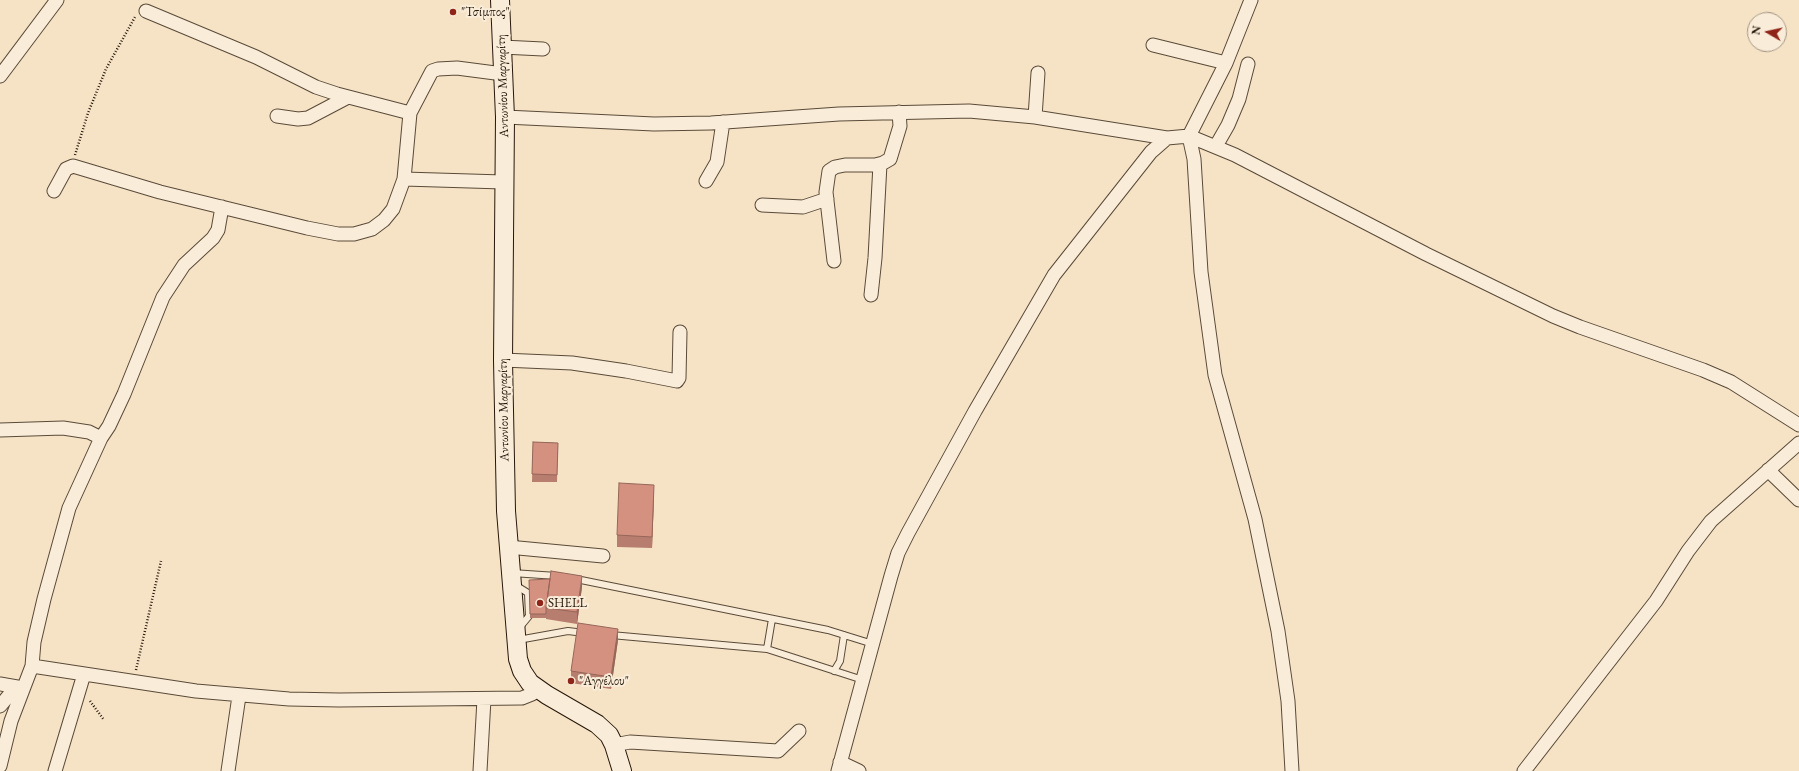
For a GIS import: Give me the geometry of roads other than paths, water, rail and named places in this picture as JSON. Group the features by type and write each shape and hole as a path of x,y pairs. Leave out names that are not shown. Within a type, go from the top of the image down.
{"street":[{"path":"0,76 57,0"},
{"name":"Αντωνίου Μαργαρίτη","path":"500,0 505,116 503,182 503,360 506,511 508,547 515,580 518,659 526,678 538,689 597,724 609,735 614,745 622,771"},
{"path":"1251,0 1226,63 1189,136 1194,159 1201,272 1215,375 1255,519 1278,631 1288,702 1292,771"},
{"path":"146,11 256,57 316,87 348,98 410,113"},
{"path":"1153,45 1226,63"},
{"path":"502,47 543,49"},
{"path":"1216,146 1228,125 1239,99 1248,64"},
{"path":"54,191 66,169 73,166 160,192 306,228 338,234 354,234 372,229 384,220 393,209 404,179 410,113 432,71 438,69 457,68 503,74"},
{"path":"1034,117 1038,72"},
{"path":"277,116 298,119 308,118 348,98"},
{"path":"505,116 654,124 723,122 839,114 969,111 1034,117 1167,138 1189,136 1216,146 1426,254 1553,316 1580,327 1703,370 1731,382 1799,425"},
{"path":"834,261 826,199 827,178 829,171 835,167 880,164 890,159 897,142 900,126 899,112"},
{"path":"706,181 717,162 723,122"},
{"path":"859,771 839,768 898,553 979,404 1054,275 1151,152 1167,138"},
{"path":"871,295 875,258 880,164"},
{"path":"404,179 503,182"},
{"path":"762,205 803,207 826,199"},
{"path":"0,766 20,687 32,666 34,642 44,599 69,508 101,438 109,426 124,394 162,297 184,265 213,238 218,230 222,207"},
{"path":"503,360 572,363 626,371 677,381 680,378 680,332"},
{"path":"0,430 69,428 89,432 101,438"},
{"path":"1524,771 1656,601 1688,551 1711,521 1799,443"},
{"path":"1768,470 1799,500"},
{"path":"508,547 603,556"},
{"path":"32,666 82,680 134,682 239,696 339,700 484,699 522,698 532,694 538,689"},
{"path":"55,771 82,680"},
{"path":"0,684 20,687"},
{"path":"0,706 20,687"},
{"path":"228,771 239,696"},
{"path":"480,771 484,699"},
{"path":"614,745 630,742 778,751 799,731"}],"lane":[{"path":"515,580 544,574 565,577"},
{"path":"572,578 772,619 844,635 873,644"},
{"path":"767,649 772,619"},
{"path":"518,634 568,631 592,633"},
{"path":"600,634 767,649 863,680"},
{"path":"834,671 840,662 844,635"}],"place":[{"name":"\"Τσίμπος\"","path":"453,12"},
{"name":"SHELL","path":"540,603"},
{"name":"\"Αγγέλου\"","path":"571,681"}]}
